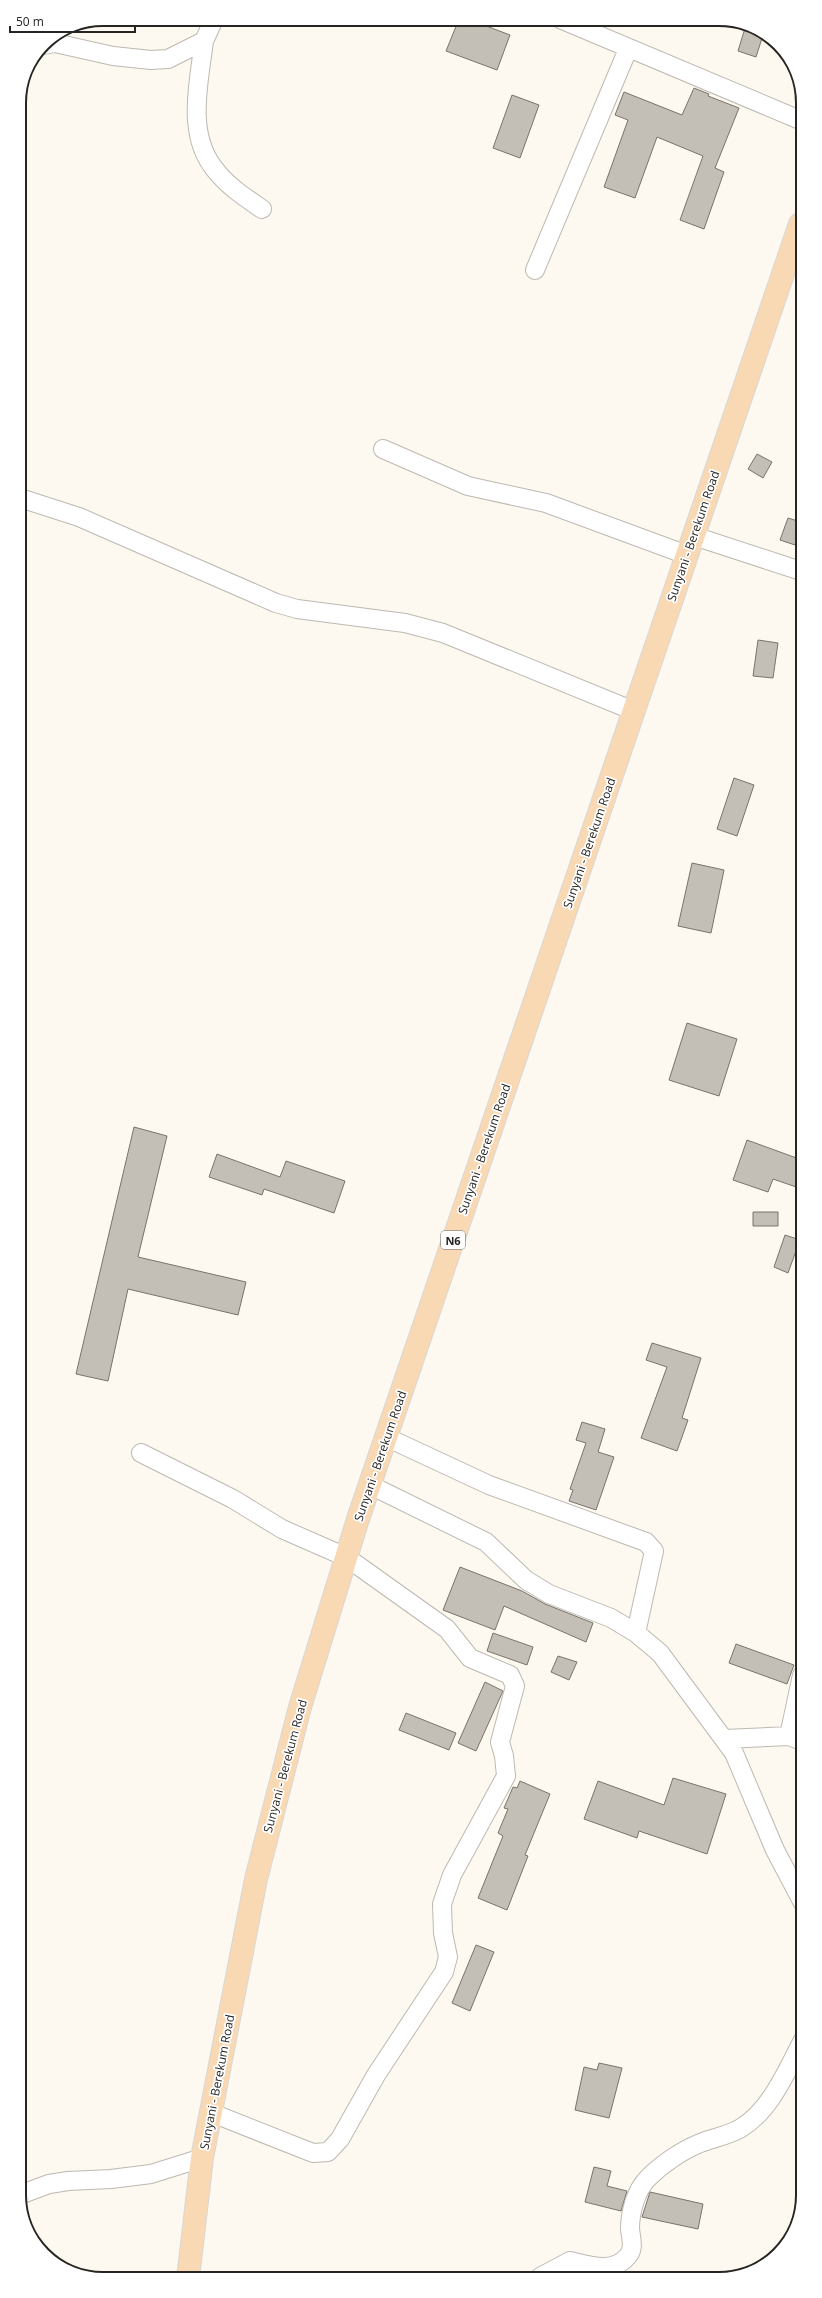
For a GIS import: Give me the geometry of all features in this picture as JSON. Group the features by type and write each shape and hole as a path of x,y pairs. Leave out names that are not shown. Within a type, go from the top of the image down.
{"main road":[{"name":"Sunyani - Berekum Road","path":"189,2272 202,2158 212,2113 256,1879 300,1707 346,1557 386,1437 796,236"}],"street":[{"path":"211,26 204,41 196,102 196,123 201,141 216,172 239,193 262,209"},
{"path":"576,26 796,118"},
{"path":"54,43 113,56 151,60 168,59 204,41"},
{"path":"535,270 628,49"},
{"path":"383,449 468,486 546,503 690,546 796,570"},
{"path":"26,500 101,526 276,604 304,610 405,623 443,633 634,711"},
{"path":"386,1437 490,1485 646,1542 654,1551 636,1633"},
{"path":"141,1453 234,1499 282,1529 346,1557 447,1629 470,1658 510,1675 515,1686 500,1742 504,1756 506,1776 452,1875 442,1904 443,1933 448,1956 444,1972 376,2075 340,2139 328,2152 313,2153 212,2113"},
{"path":"370,1485 486,1542 526,1580 549,1594 611,1618 636,1633 660,1653 734,1753 775,1850 796,1890"},
{"path":"724,1739 796,1738"},
{"path":"549,2272 570,2261 612,2267 627,2258 632,2248 630,2227 636,2195 648,2178 675,2157 697,2144 740,2128 759,2114 784,2077 796,2054"},
{"path":"26,2193 49,2184 68,2181 111,2179 151,2174 202,2158"}],"building":[{"path":"456,26 486,26 510,35 497,70 446,51"},
{"path":"744,30 762,39 756,57 738,51"},
{"path":"694,88 709,94 708,96 739,108 715,168 724,172 704,229 680,220 703,156 657,137 635,198 604,187 628,120 615,115 624,92 682,115"},
{"path":"512,95 539,105 520,158 493,148"},
{"path":"757,454 772,462 763,478 748,469"},
{"path":"788,518 796,520 796,545 780,540"},
{"path":"758,640 778,643 773,678 753,676"},
{"path":"734,778 754,785 737,836 717,829"},
{"path":"692,863 724,870 711,933 678,926"},
{"path":"687,1023 737,1039 719,1096 669,1080"},
{"path":"134,1127 167,1136 138,1257 246,1282 238,1315 128,1289 108,1381 76,1374"},
{"path":"747,1140 796,1158 796,1187 773,1179 768,1192 733,1180"},
{"path":"217,1154 280,1177 286,1161 345,1181 334,1213 264,1189 262,1195 209,1177"},
{"path":"753,1212 778,1212 778,1226 753,1226"},
{"path":"785,1235 796,1239 796,1251 788,1273 774,1267"},
{"path":"652,1343 701,1358 682,1418 688,1420 677,1451 641,1438 667,1367 646,1360"},
{"path":"582,1422 605,1429 598,1452 614,1457 596,1510 569,1501 573,1490 570,1489 586,1443 576,1440"},
{"path":"460,1567 522,1591 545,1604 593,1623 586,1642 504,1606 495,1630 443,1610"},
{"path":"493,1633 533,1647 527,1665 487,1651"},
{"path":"736,1644 794,1665 787,1684 729,1663"},
{"path":"558,1656 577,1662 569,1680 551,1672"},
{"path":"485,1682 503,1691 476,1751 458,1743"},
{"path":"406,1713 456,1733 449,1750 399,1730"},
{"path":"673,1778 726,1794 707,1854 639,1831 637,1838 584,1819 598,1781 664,1805"},
{"path":"520,1781 550,1794 525,1855 528,1856 507,1910 478,1898 503,1836 498,1833 508,1809 504,1808 513,1787 517,1788"},
{"path":"476,1945 494,1952 470,2011 452,2003"},
{"path":"599,2063 622,2068 609,2118 575,2110 584,2067 597,2070"},
{"path":"594,2167 611,2171 607,2186 627,2191 621,2211 585,2202"},
{"path":"650,2192 703,2204 698,2229 642,2217"}]}
